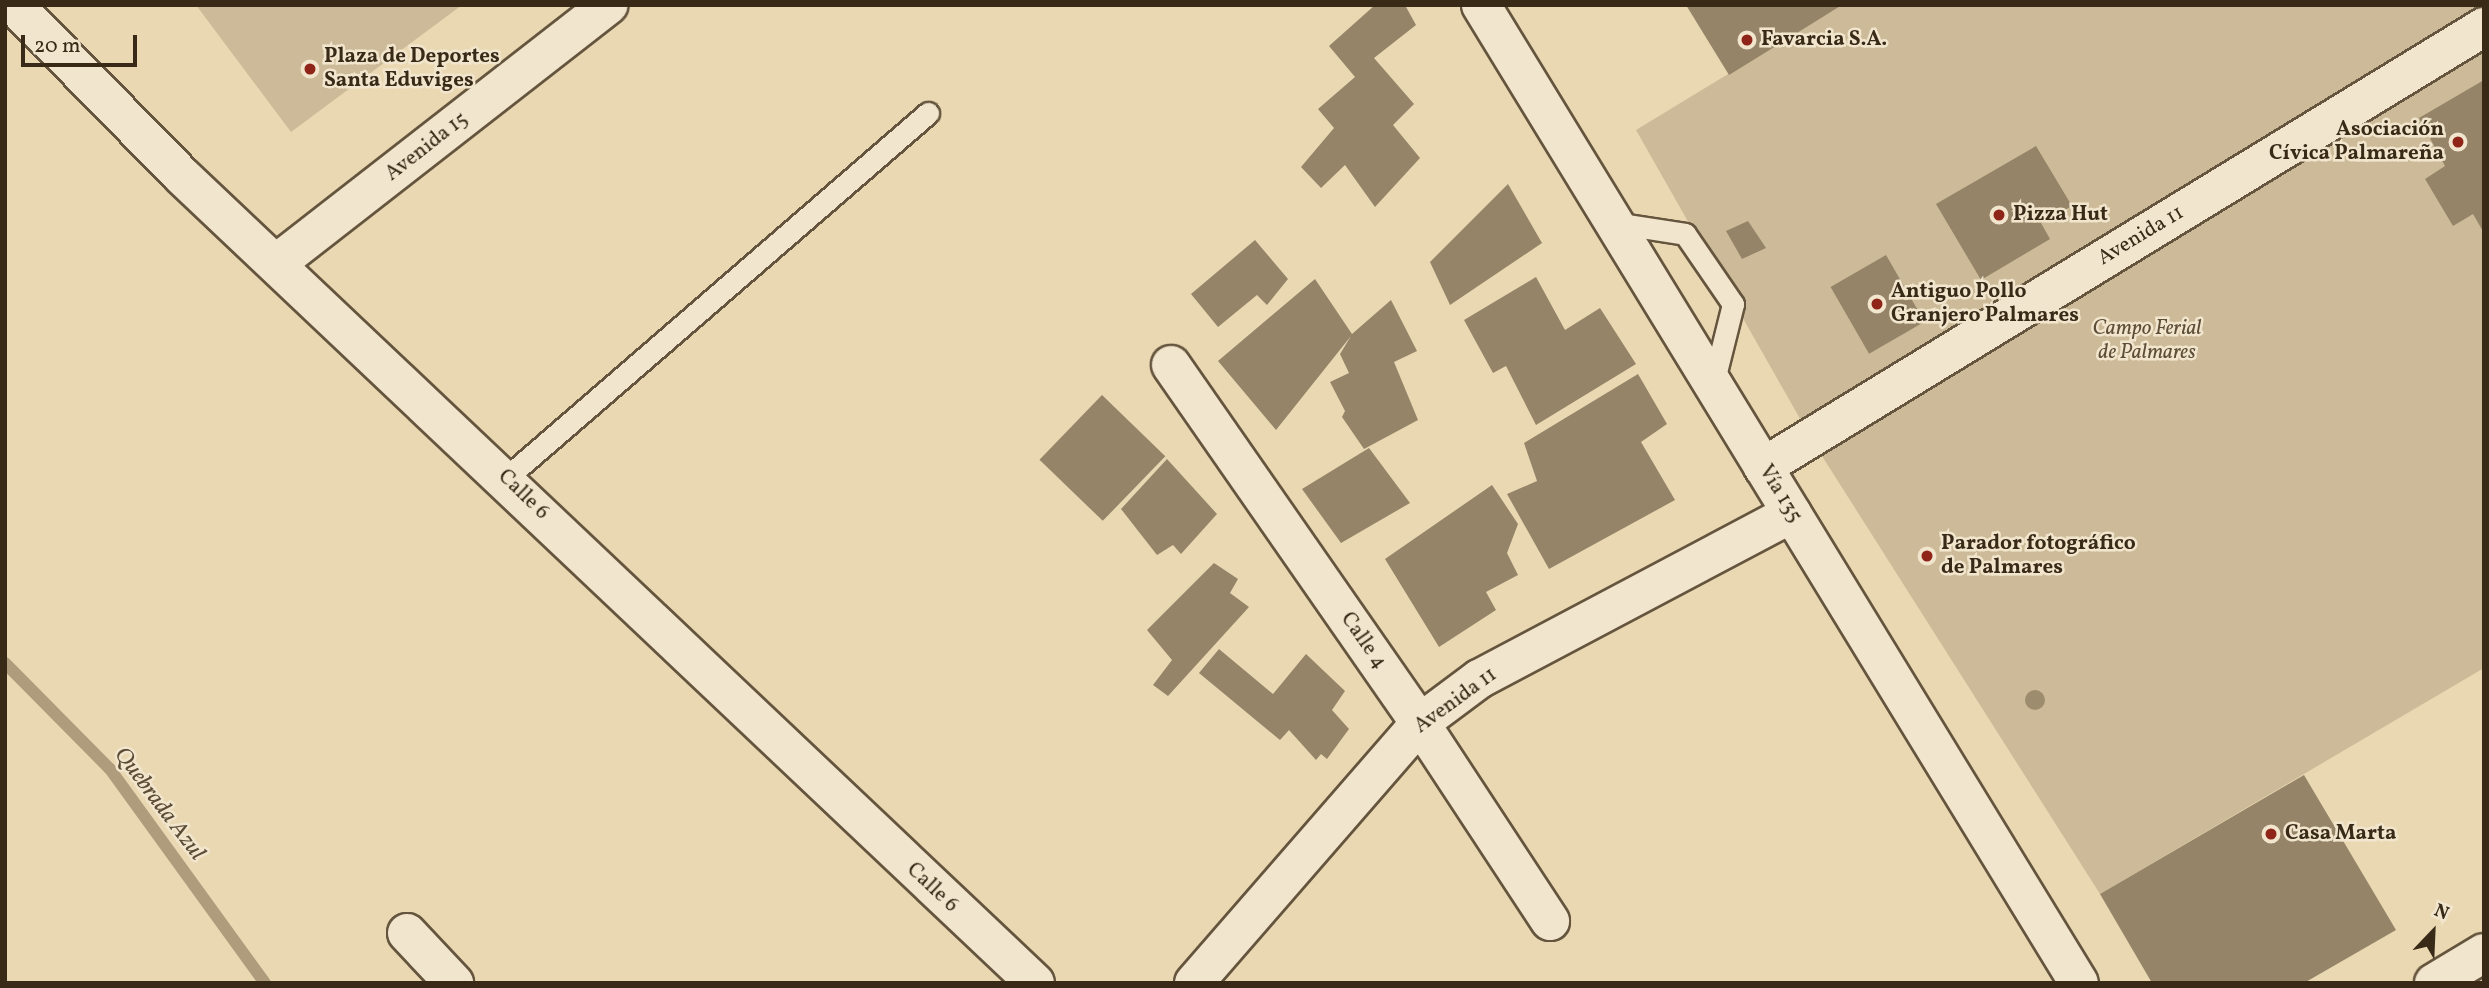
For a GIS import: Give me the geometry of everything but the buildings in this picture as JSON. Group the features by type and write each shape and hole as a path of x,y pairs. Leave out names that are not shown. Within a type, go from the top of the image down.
{"street":[{"name":"Calle 6","path":"13,5 181,176 506,478 908,866 1035,983"},
{"name":"Avenida 15","path":"277,263 609,5"},
{"name":"Vía 135","path":"1480,5 2079,983"},
{"name":"Avenida 11","path":"1763,467 2484,27"},
{"name":"Calle 4","path":"1171,365 1420,723 1550,921"},
{"name":"Avenida 11","path":"1194,983 1420,723 1479,679 1792,513"},
{"path":"407,933 454,983"},
{"path":"2434,983 2484,953"}],"lane":[{"path":"506,478 928,113"},
{"path":"1615,223 1685,234 1733,304 1713,384"}],"green space":[{"name":"Plaza de Deportes Santa Eduviges","path":"196,5 462,5 291,132"},
{"name":"Campo Ferial de Palmares","path":"1842,5 2484,5 2484,668 2100,894 1815,445 1636,130"}],"waterway":[{"name":"Quebrada Azul","path":"5,663 110,769 265,983"}],"place":[{"name":"Favarcia S.A.","path":"1747,40"},
{"name":"Plaza de Deportes Santa Eduviges","path":"310,69"},
{"name":"Asociación Cívica Palmareña","path":"2458,142"},
{"name":"Pizza Hut","path":"1999,215"},
{"name":"Antiguo Pollo Granjero Palmares","path":"1877,304"},
{"name":"Parador fotográfico de Palmares","path":"1927,556"},
{"name":"Casa Marta","path":"2271,834"}]}
